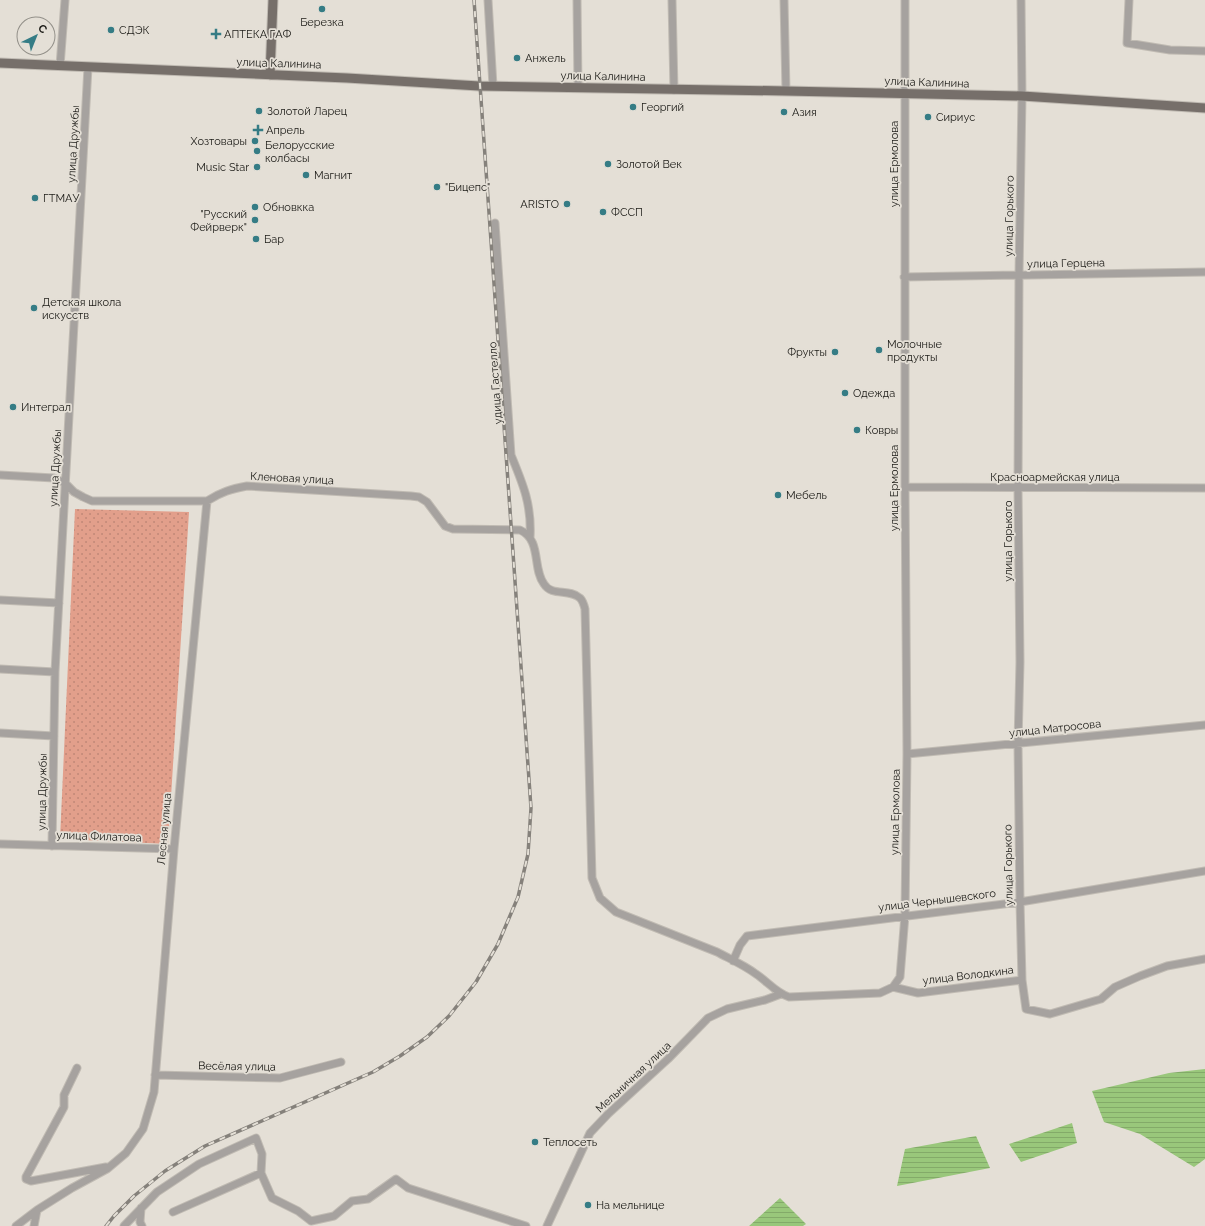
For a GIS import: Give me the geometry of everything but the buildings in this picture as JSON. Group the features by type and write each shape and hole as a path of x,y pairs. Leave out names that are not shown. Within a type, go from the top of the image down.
{"main road":[{"path":"270,75 273,0"},
{"name":"улица Калинина","path":"0,63 493,86 674,90 786,90 1022,96 1205,108"}],"street":[{"path":"60,66 65,0"},
{"path":"488,0 493,86"},
{"path":"577,0 578,88"},
{"path":"672,0 674,90"},
{"path":"784,0 786,90"},
{"name":"улица Ермолова","path":"893,988 900,977 905,915 907,754 904,277 905,0"},
{"name":"улица Горького","path":"1021,0 1022,96 1018,488 1020,662 1018,743 1022,980 1026,1009 1050,1014 1101,999 1115,987 1167,966 1205,959"},
{"path":"1129,0 1127,43 1170,50 1205,51"},
{"name":"улица Дружбы","path":"52,846 55,672 88,68"},
{"name":"удица Гастелло","path":"495,223 511,455 524,485 531,520 530,538 535,550 539,576 544,585 552,591 572,593 581,599 585,609 592,878 600,898 616,912 717,952 755,973 781,994"},
{"name":"улица Герцена","path":"904,277 1205,272"},
{"path":"0,475 54,478 65,483 74,492 92,501 207,501"},
{"name":"Кленовая улица","path":"207,501 221,492 247,486 411,496 419,497 427,502 445,526 453,529 520,530 530,538"},
{"name":"Красноармейская улица","path":"905,487 1205,488"},
{"name":"Лесная улица","path":"16,1226 37,1210 72,1188 107,1170 126,1153 143,1129 154,1092 174,849 207,501"},
{"path":"0,600 59,603"},
{"path":"0,669 55,672"},
{"name":"улица Матросова","path":"907,754 1205,725"},
{"path":"0,733 54,736"},
{"name":"улица Филатова","path":"0,844 174,849"},
{"name":"улица Чернышевского","path":"733,961 740,944 747,936 905,915 1020,902 1205,871"},
{"name":"улица Володкина","path":"781,994 789,997 880,992 893,988 918,993 1022,980"},
{"name":"Мельничная улица","path":"547,1226 590,1133 608,1114 668,1059 708,1018 727,1008 764,1000 781,994"},
{"name":"Весёлая улица","path":"155,1075 280,1078 341,1062"},
{"path":"76,1068 64,1095 64,1107 33,1162 26,1179 32,1181 110,1166"},
{"path":"124,1226 157,1192 199,1164 256,1138 262,1154 262,1173 272,1198 298,1211 309,1223 334,1216 352,1201 368,1198 396,1179 408,1188 526,1226"},
{"path":"173,1212 262,1173"},
{"path":"142,1208 140,1222 142,1226"},
{"path":"34,1226 37,1210"}],"shaded area":[{"path":"75,509 189,512 168,844 60,839"},
{"path":"1205,1069 1205,1159 1194,1167 1140,1134 1104,1122 1092,1091 1169,1073"},
{"path":"1072,1123 1077,1143 1021,1162 1009,1144"},
{"path":"976,1136 990,1168 897,1186 905,1149"},
{"path":"780,1198 806,1224 803,1226 749,1226"}],"railway":[{"path":"106,1226 134,1196 165,1171 205,1146 373,1072 400,1056 427,1037 449,1016 476,982 498,944 518,897 528,854 531,808 474,0"}],"place":[{"name":"Березка","path":"322,9"},
{"name":"СДЭК","path":"111,30"},
{"name":"АПТЕКА ГАФ","path":"216,34"},
{"name":"Анжель","path":"517,58"},
{"name":"Георгий","path":"633,107"},
{"name":"Золотой Ларец","path":"259,111"},
{"name":"Азия","path":"784,112"},
{"name":"Сириус","path":"928,117"},
{"name":"Апрель","path":"258,130"},
{"name":"Хозтовары","path":"255,141"},
{"name":"Белорусские колбасы","path":"257,151"},
{"name":"Золотой Век","path":"608,164"},
{"name":"Music Star","path":"257,167"},
{"name":"Магнит","path":"306,175"},
{"name":"\"Бицепс\"","path":"437,187"},
{"name":"ГТМАУ","path":"35,198"},
{"name":"ARISTO","path":"567,204"},
{"name":"Обновкка","path":"255,207"},
{"name":"ФССП","path":"603,212"},
{"name":"\"Русский Фейрверк\"","path":"255,220"},
{"name":"Бар","path":"256,239"},
{"name":"Детская школа искусств","path":"34,308"},
{"name":"Молочные продукты","path":"879,350"},
{"name":"Фрукты","path":"835,352"},
{"name":"Одежда","path":"845,393"},
{"name":"Интеграл","path":"13,407"},
{"name":"Ковры","path":"857,430"},
{"name":"Мебель","path":"778,495"},
{"name":"Теплосеть","path":"535,1142"},
{"name":"На мельнице","path":"588,1205"}]}
